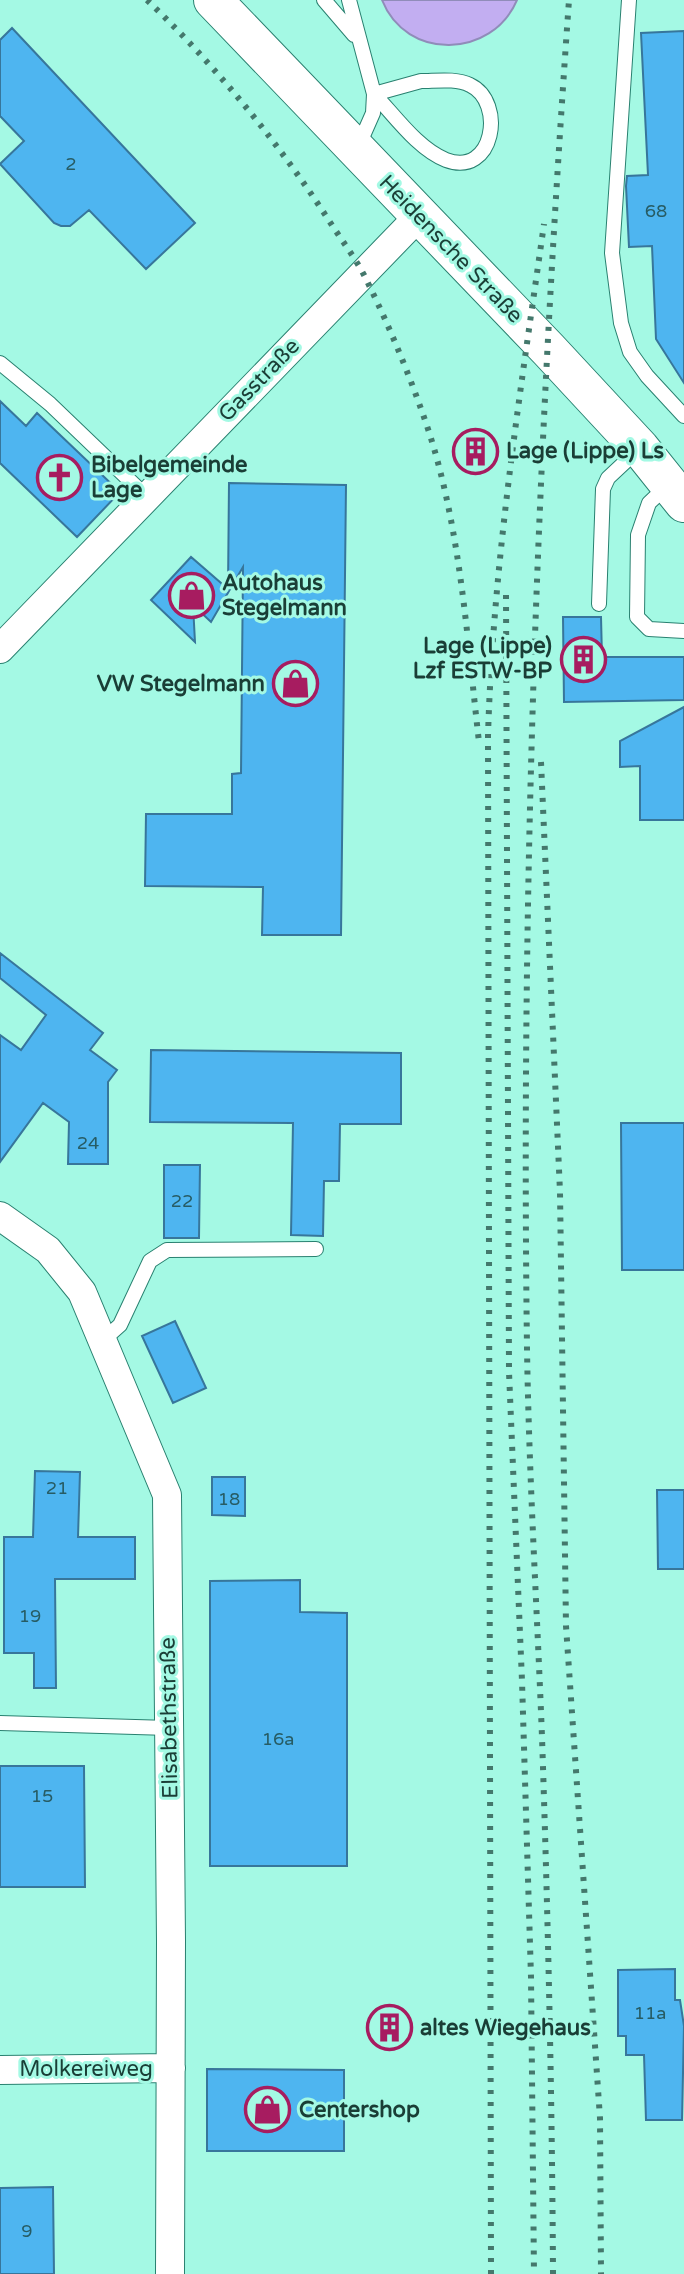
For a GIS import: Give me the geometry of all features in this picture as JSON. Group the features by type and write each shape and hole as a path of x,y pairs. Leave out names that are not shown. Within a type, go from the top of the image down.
{"main road":[{"name":"Heidensche Straße","path":"213,0 640,448 676,494"}],"street":[{"name":"Gasstraße","path":"0,649 419,216"},
{"name":"Elisabethstraße","path":"0,1216 48,1250 82,1292 167,1495 170,2274"},
{"name":"Molkereiweg","path":"0,2070 171,2068"}],"lane":[{"path":"324,0 357,38"},
{"path":"331,0 357,38"},
{"path":"352,0 357,38 374,94 373,113 357,151"},
{"path":"629,0 612,253 621,323 630,352 647,376 684,416"},
{"path":"421,81 470,85 485,97 490,116 490,132 485,148 476,160 461,165 443,159 407,129 374,94 421,81"},
{"path":"0,363 50,404 147,497"},
{"path":"599,604 603,489 608,478 640,448"},
{"path":"676,494 649,503 638,535 637,617 649,629 684,631"},
{"path":"102,1341 120,1325 150,1261 167,1250 316,1249"},
{"path":"0,1723 169,1728"}],"shaded area":[{"path":"382,0 517,0 505,19 489,33 470,42 449,45 429,42 410,34 394,20"}],"building":[{"path":"12,28 195,223 146,269 89,210 70,226 54,223 0,164 24,141 0,116 0,40"},
{"path":"684,31 684,383 656,339 652,246 629,247 626,186 627,176 648,175 641,33"},
{"name":"Bibelgemeinde Lage","path":"0,401 26,426 37,413 120,492 77,537 0,463"},
{"path":"229,483 346,485 341,935 262,935 263,887 145,886 146,814 232,814 232,774 241,773 243,567 211,622 193,605 195,642 151,600 191,557 228,589"},
{"path":"563,617 601,617 602,657 684,657 684,700 564,702"},
{"path":"684,707 684,820 640,820 640,766 620,767 620,741"},
{"path":"0,953 103,1033 90,1050 117,1070 108,1082 108,1164 68,1164 69,1122 43,1103 0,1162 0,1035 21,1050 46,1015 0,978"},
{"path":"151,1050 401,1053 401,1124 340,1124 339,1181 324,1181 323,1236 291,1235 293,1123 150,1122"},
{"path":"621,1123 684,1123 684,1270 622,1270"},
{"path":"164,1165 200,1165 199,1238 164,1238"},
{"path":"175,1321 206,1388 173,1403 142,1336"},
{"path":"35,1471 80,1472 78,1537 135,1537 135,1579 55,1579 56,1688 34,1688 34,1653 4,1653 4,1537 33,1537"},
{"path":"212,1477 245,1477 245,1516 212,1515"},
{"path":"657,1490 684,1490 684,1569 658,1569"},
{"path":"300,1580 300,1612 347,1613 347,1866 210,1866 210,1581"},
{"path":"0,1766 84,1766 85,1887 0,1887"},
{"path":"675,1969 675,2000 680,2000 684,2026 682,2120 646,2120 644,2055 626,2055 626,2036 618,2036 618,1970"},
{"name":"Centershop","path":"207,2069 344,2070 344,2151 207,2151"},
{"path":"53,2187 54,2274 0,2274 0,2188"}],"railway":[{"path":"147,0 221,77 288,161 356,261 382,313 429,432 449,508 462,586 479,742"},
{"path":"553,2274 546,1871 528,1397 527,1011 540,505 569,0"},
{"path":"491,2274 488,736 495,607 517,415 544,224"},
{"path":"506,595 509,1372 531,1977 534,2274"},
{"path":"541,762 560,1192 566,1626 600,2118 601,2274"}],"place":[{"name":"Lage (Lippe) Ls","path":"475,451"},
{"name":"Bibelgemeinde Lage","path":"60,478"},
{"name":"Autohaus Stegelmann","path":"191,596"},
{"name":"Lage (Lippe) Lzf ESTW-BP","path":"583,659"},
{"name":"VW Stegelmann","path":"296,684"},
{"name":"altes Wiegehaus","path":"389,2028"},
{"name":"Centershop","path":"268,2110"}]}
